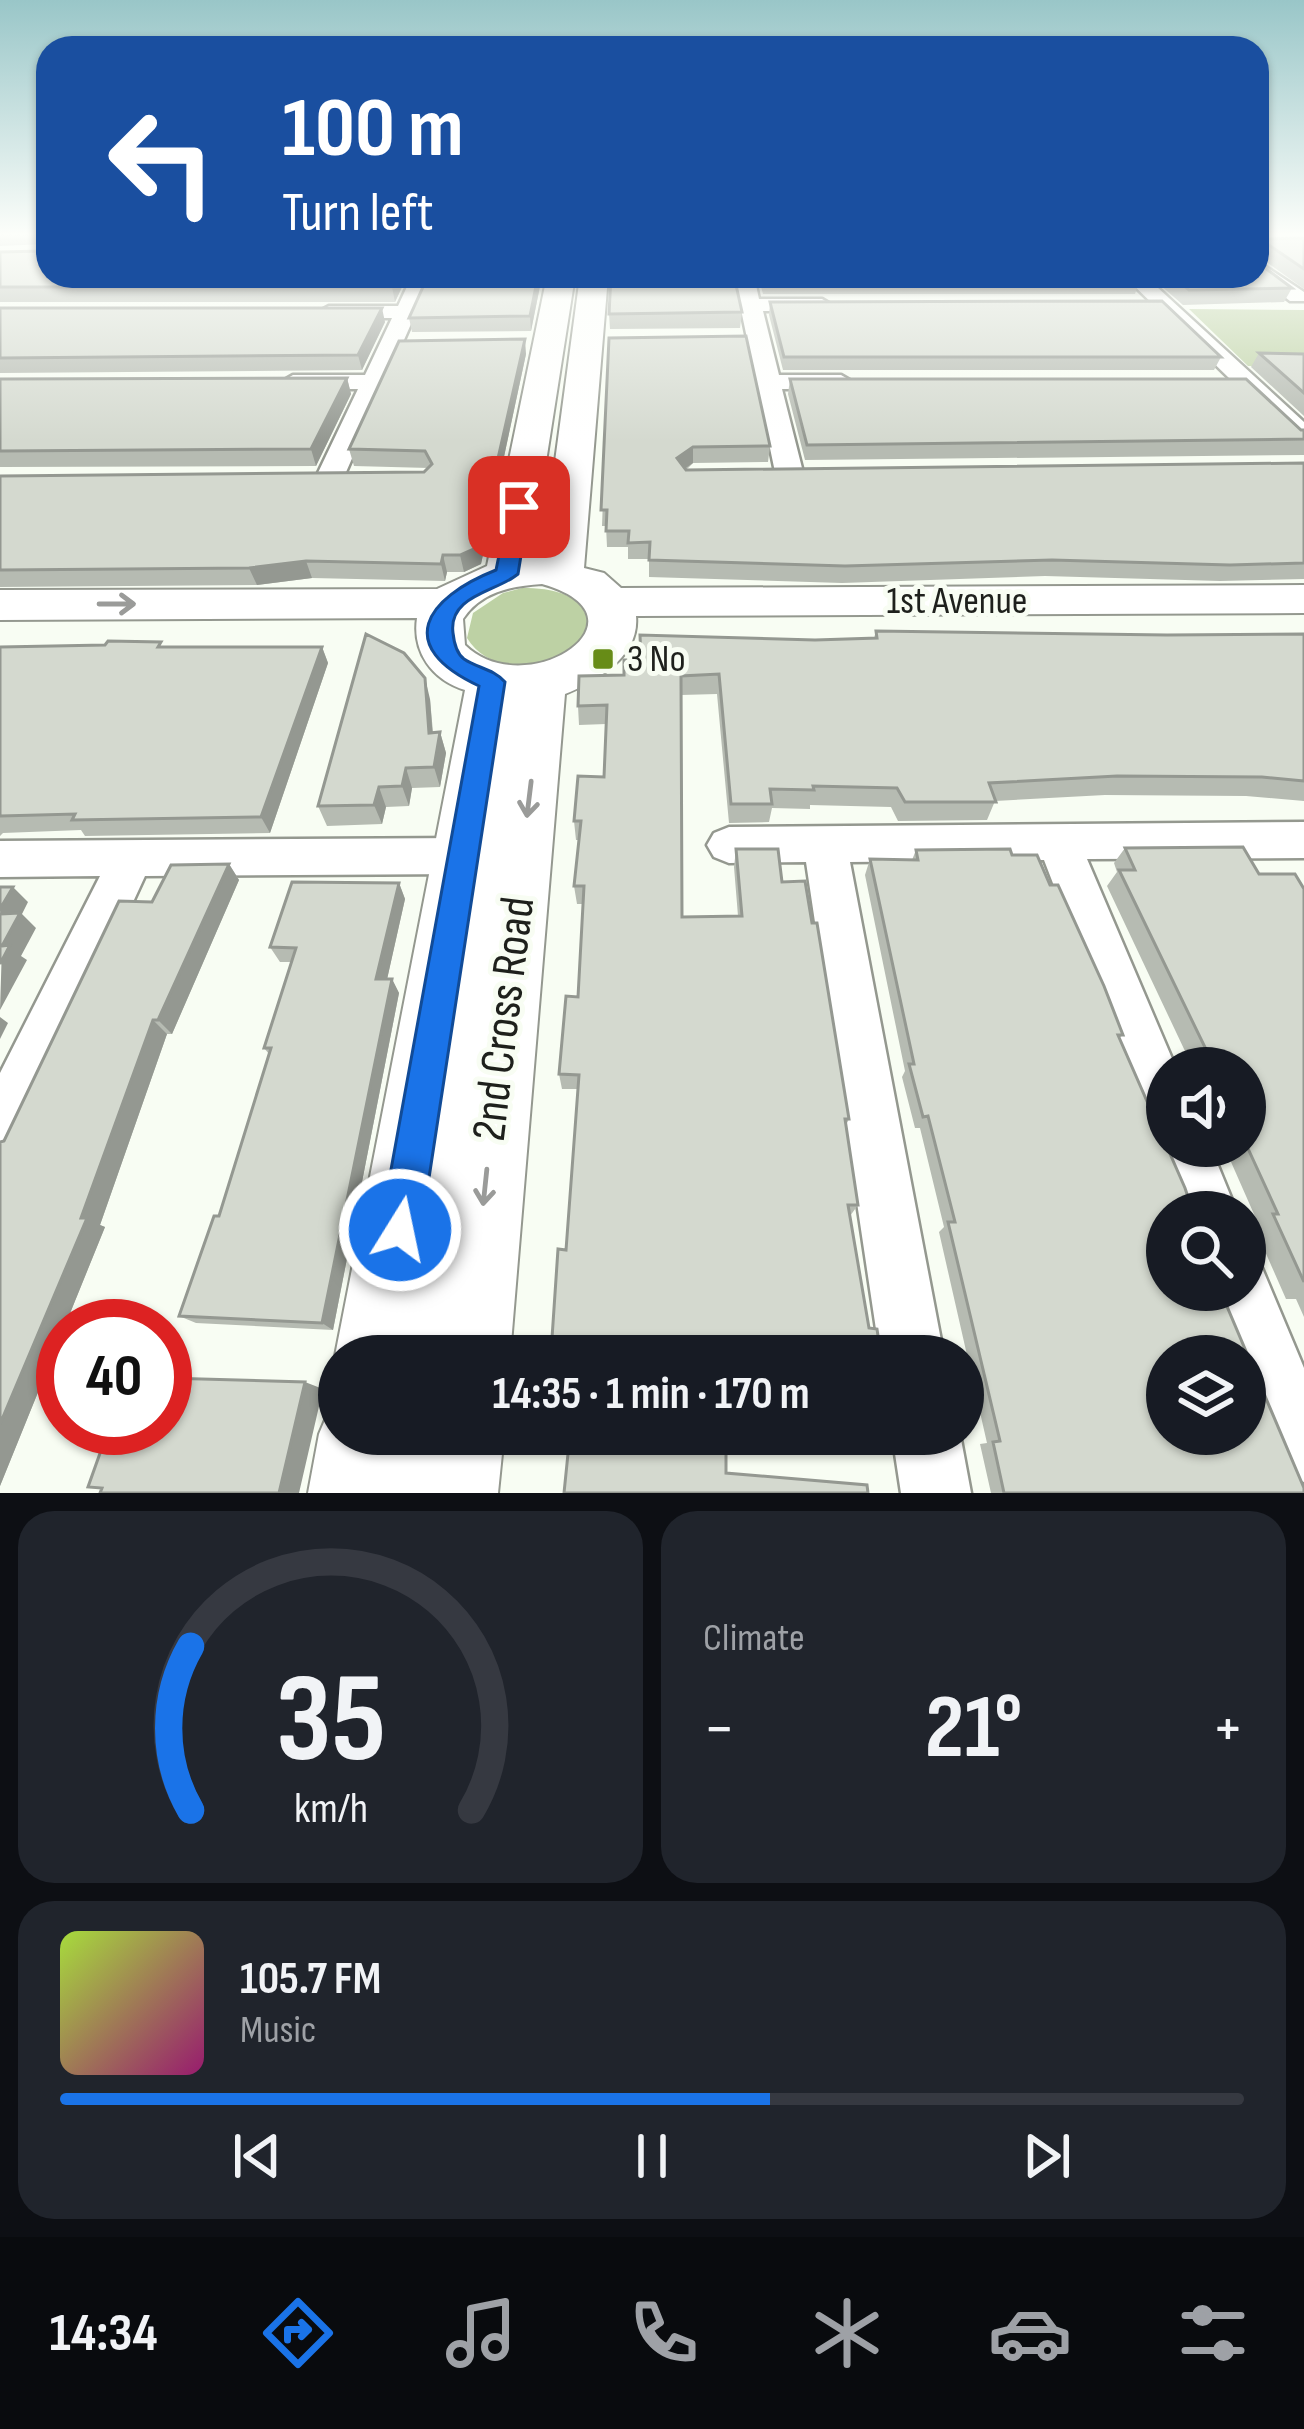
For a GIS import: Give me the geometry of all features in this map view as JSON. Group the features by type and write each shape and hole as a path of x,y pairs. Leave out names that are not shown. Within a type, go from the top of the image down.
{"street":[{"path":"329,479 374,382 400,344 409,303"},
{"path":"506,574 541,384 538,342 564,303"},
{"path":"562,573 583,385 597,341 583,303"},
{"path":"1151,303 1304,436"},
{"path":"789,472 768,382 746,339 749,305 841,305"},
{"path":"310,312 405,312"},
{"path":"257,382 374,382"},
{"path":"768,382 856,382"},
{"path":"1200,382 1246,382"},
{"path":"541,384 583,385"},
{"path":"8,622 445,621 484,580 506,574 562,573 591,584 612,617 602,654 589,663 517,682 455,665 445,621"},
{"name":"1st Avenue","path":"612,617 1304,599"},
{"path":"612,617 1304,631"},
{"path":"384,1335 476,976 464,856 517,682"},
{"name":"2nd Cross Road","path":"467,1335 476,976 517,682"},
{"path":"1059,843 1146,1058"},
{"path":"729,845 1059,843 1297,851"},
{"path":"825,845 908,1335"},
{"path":"0,859 464,856"},
{"path":"0,1131 131,858"},
{"path":"1249,1311 1304,1448"},
{"path":"356,1493 362,1455"},
{"path":"450,1493 455,1455"},
{"path":"930,1455 936,1493"}],"green space":[{"path":"1189,309 1304,310 1304,367 1248,366"},
{"path":"522,588 555,591 581,607 589,627 565,654 548,662 512,666 479,652 467,638 473,613 503,593"}],"building":[{"path":"416,303 533,303 530,316 409,318"},
{"path":"610,303 740,303 742,312 609,314"},
{"path":"770,303 1164,303 1221,357 784,357"},
{"path":"0,308 382,308 358,355 0,358"},
{"path":"746,336 770,446 693,447 677,458 686,470 1304,463 1304,563 1052,560 845,566 649,560 650,542 628,543 629,531 606,531 607,510 601,510 609,338"},
{"path":"525,339 478,547 460,555 443,555 441,564 306,561 249,568 0,570 0,476 424,472 432,464 425,451 349,449 399,341"},
{"path":"1259,353 1304,354 1304,393"},
{"path":"347,378 311,449 0,451 0,379"},
{"path":"790,379 1246,379 1304,430 1304,439 807,445"},
{"path":"876,631 1304,634 1304,781 1117,776 989,783 996,802 905,802 897,788 813,786 814,790 770,789 772,804 731,804 719,674 681,676 682,917 742,916 736,849 778,849 782,882 805,881 812,923 817,923 849,1119 845,1119 858,1205 848,1205 869,1328 877,1329 878,1335 552,1335 558,1249 566,1250 579,1075 559,1074 566,996 578,997 584,886 574,886 581,821 574,821 578,776 604,777 607,705 578,706 579,676 624,675 624,660 641,660 640,635 877,638"},
{"path":"366,634 404,653 425,678 429,733 440,732 434,767 406,768 402,786 379,787 374,805 318,806"},
{"path":"108,641 161,642 158,647 322,647 261,817 72,820 75,814 0,816 0,647 105,645"},
{"path":"1243,847 1259,874 1295,874 1304,889 1304,1282 1256,1167 1266,1167 1266,1047 1205,1047 1119,870 1135,870 1125,848"},
{"path":"1010,849 1012,855 1037,855 1050,885 1058,885 1104,986 1123,1035 1118,1035 1146,1099 1146,1167 1176,1167 1185,1188 1146,1191 1146,1311 1229,1311 1239,1335 1146,1335 1146,1455 1266,1455 1266,1398 1304,1493 1004,1493 993,1442 1000,1441 984,1374 984,1335 975,1335 948,1222 955,1222 928,1116 923,1117 909,1064 914,1064 870,859 918,860 916,850"},
{"path":"229,864 158,1020 153,1020 81,1218 87,1218 53,1299 36,1299 36,1339 0,1424 0,1142 119,901 152,902 171,865"},
{"path":"292,882 399,883 376,979 392,979 322,1323 192,1317 192,1299 185,1299 214,1216 219,1216 296,948 270,947"},
{"path":"0,887 13,887 0,909"},
{"path":"20,913 2,946 10,945 0,964 0,914"},
{"path":"192,1379 305,1382 279,1493 100,1493 102,1488 88,1487 99,1455 192,1455"},
{"path":"568,1455 726,1455 726,1473 867,1485 868,1493 564,1493"}],"place":[{"name":"3 No","path":"603,659"}],"route":[{"path":"400,1230 492,682 455,665 444,652 439,626 451,603 466,590 506,574 519,507"}]}
